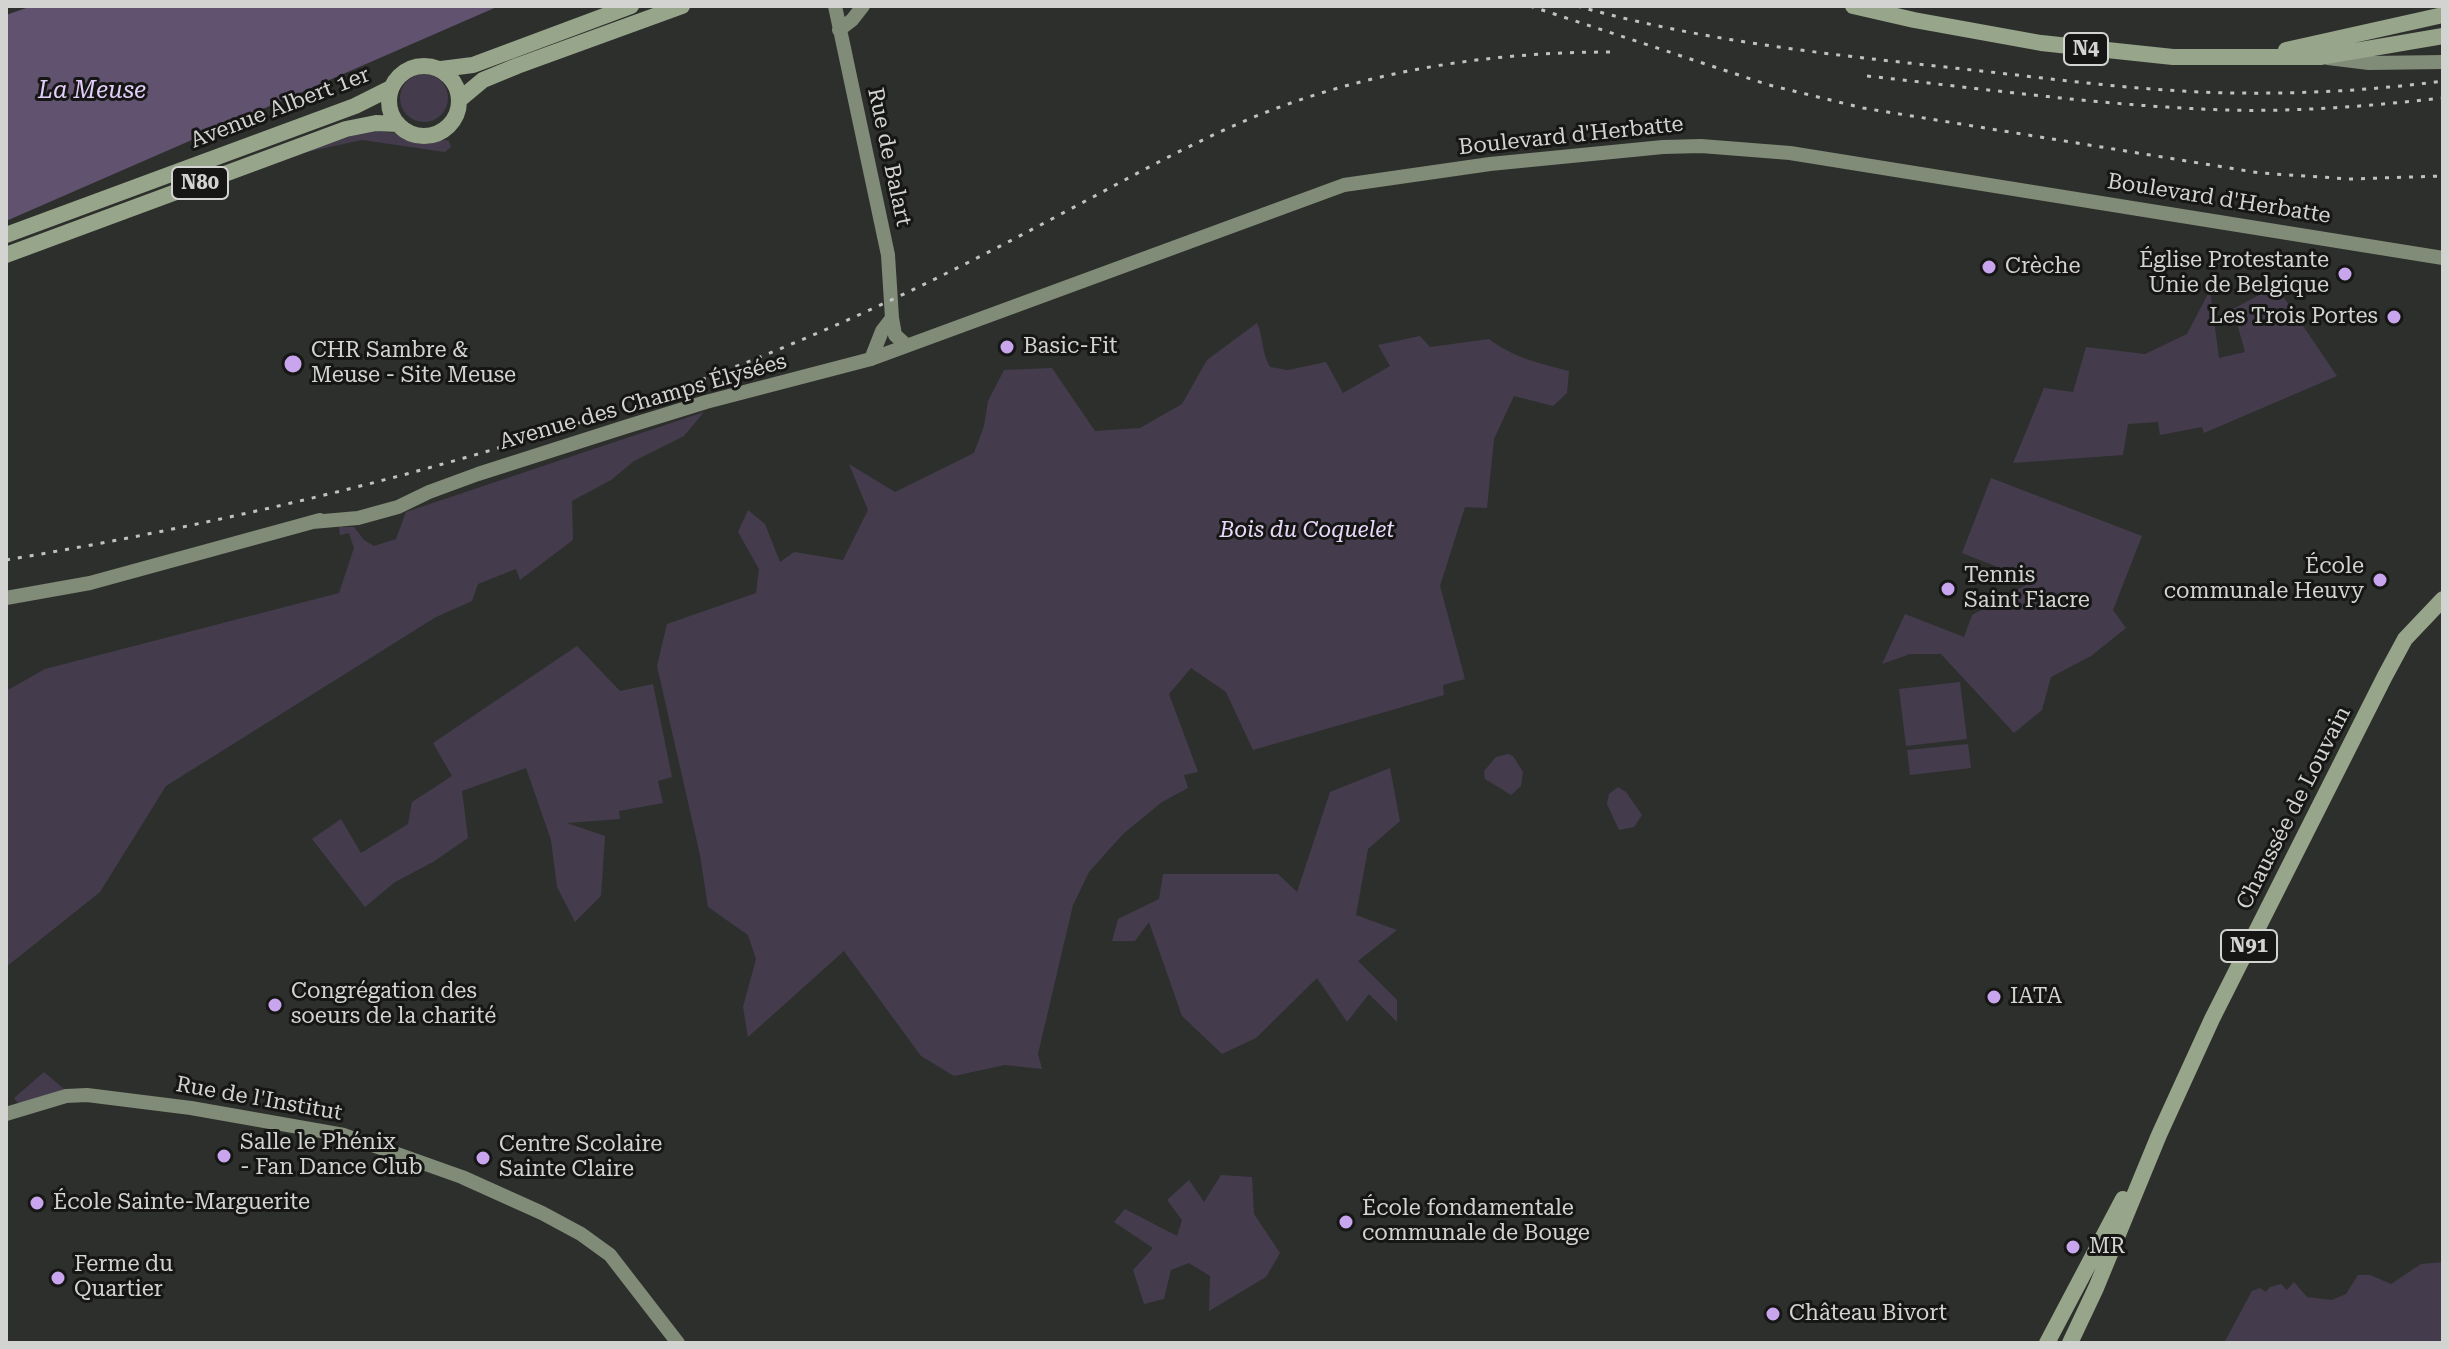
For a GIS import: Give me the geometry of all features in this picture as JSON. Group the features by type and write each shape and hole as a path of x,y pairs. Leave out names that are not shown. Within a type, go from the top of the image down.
{"main road":[{"name":"Avenue Albert 1er","path":"631,6 473,65 441,69 416,66 400,74 391,88 389,107 398,124 414,135 435,134 451,123 459,100 483,80 682,6"},
{"name":"N4","path":"1853,6 1944,26 2104,51 2173,57 2320,57 2443,36"},
{"name":"N4","path":"2261,56 2384,29 2438,12"},
{"path":"441,69 454,82 459,100"},
{"name":"Avenue Albert 1er","path":"6,235 355,106 391,88"},
{"name":"Avenue Albert 1er","path":"6,255 346,129 376,123 398,124"},
{"path":"60,235 65,212"},
{"name":"Chaussée de Louvain","path":"2070,1343 2212,1019 2405,639 2443,599"},
{"name":"Chaussée de Louvain","path":"2047,1343 2159,1135"},
{"path":"2067,1303 2084,1310"}],"street":[{"name":"Rue de Balart","path":"835,6 888,255 895,335 906,345"},
{"path":"839,30 863,6"},
{"path":"2320,57 2369,63 2443,62"},
{"name":"Boulevard d'Herbatte","path":"871,359 1344,185 1490,164 1663,147 1701,146 1790,153 2443,258"},
{"path":"871,359 882,331 892,318"},
{"name":"Avenue des Champs Élysées","path":"6,598 90,583 312,522 358,518 398,507 429,492 692,406 871,359"},
{"name":"Rue de l'Institut","path":"6,1114 66,1096 87,1095 181,1107 344,1135 462,1177 581,1234 610,1255 678,1343"}],"green space":[{"path":"424,74 441,81 448,98 441,115 424,122 407,115 400,98 407,81"},
{"path":"369,130 394,133 415,143 445,140 451,147 445,152 362,140 302,153"},
{"path":"2276,286 2337,376 2204,433 2202,427 2160,435 2158,422 2128,424 2123,455 2013,463 2044,388 2073,392 2086,347 2145,354 2187,334 2210,290 2219,358 2245,352 2233,309"},
{"name":"Bois du Coquelet","path":"1257,323 1270,367 1288,370 1326,362 1343,393 1390,366 1378,345 1420,336 1430,347 1489,339 1537,363 1569,371 1567,393 1553,406 1514,396 1494,439 1487,508 1465,507 1440,586 1465,679 1443,685 1444,695 1253,750 1226,692 1191,668 1169,694 1198,772 1184,775 1188,788 1162,802 1123,834 1089,872 1073,905 1038,1054 1042,1069 1005,1065 954,1076 921,1056 844,951 748,1037 743,1007 756,959 748,935 708,907 700,855 657,666 667,624 756,593 759,569 738,532 748,510 765,524 780,562 794,552 843,560 868,510 849,464 895,492 974,453 984,426 988,401 1004,370 1052,368 1095,431 1140,428 1182,404 1207,360"},
{"path":"704,412 684,436 634,461 611,480 572,501 573,540 520,580 516,569 478,584 472,601 436,617 166,786 100,892 6,967 6,691 45,669 339,593 354,548 349,533 340,535 339,527 354,527 364,540 374,546 396,539 406,512"},
{"path":"1991,478 2142,536 2113,610 2126,628 2091,656 2051,677 2042,710 2014,733 1941,654 1910,654 1882,664 1905,614 1964,637 1972,615 2033,581 1962,553"},
{"path":"577,646 620,691 653,684 672,777 658,781 663,803 619,811 620,819 567,823 605,836 601,896 575,922 557,887 551,840 526,768 462,791 468,838 433,862 395,882 365,907 312,839 341,819 361,853 408,824 412,802 452,776 433,743"},
{"path":"1960,682 1967,739 1906,746 1899,689"},
{"path":"1968,744 1971,768 1910,775 1907,750"},
{"path":"1513,756 1523,772 1521,786 1511,795 1485,779 1484,771 1496,757"},
{"path":"1390,768 1400,821 1368,849 1356,915 1397,930 1358,961 1397,1000 1397,1022 1369,994 1347,1022 1317,978 1256,1038 1222,1054 1182,1016 1149,922 1135,941 1112,941 1118,919 1159,899 1163,874 1278,874 1297,892 1330,792"},
{"path":"1618,787 1626,792 1642,815 1634,827 1619,830 1607,804 1609,794"},
{"path":"44,1072 64,1089 20,1105 14,1098"},
{"path":"1221,1175 1252,1177 1254,1214 1280,1253 1266,1277 1209,1311 1210,1276 1189,1263 1171,1270 1164,1299 1144,1304 1133,1270 1153,1248 1114,1222 1125,1209 1177,1236 1182,1220 1167,1200 1189,1180 1204,1202"},
{"path":"2443,1262 2443,1343 2225,1341 2252,1291 2260,1288 2266,1292 2270,1287 2281,1284 2287,1290 2294,1282 2307,1297 2332,1300 2346,1294 2358,1275 2370,1275 2391,1284 2421,1264"}],"water":[{"name":"La Meuse","path":"32,6 499,6 6,221 6,15"}],"railway":[{"path":"1530,6 1769,85 1863,108 2260,173 2350,179 2443,176"},
{"path":"1577,6 1670,28 1764,45 2131,87 2289,93 2443,81"},
{"path":"6,560 207,522 406,474 603,415 699,381 862,313 997,248 1195,144 1249,119 1318,94 1442,65 1526,55 1612,52"},
{"path":"1867,76 2090,101 2225,110 2334,108 2443,98"}],"place":[{"name":"Crèche","path":"1989,267"},
{"name":"Église Protestante Unie de Belgique","path":"2345,274"},
{"name":"Les Trois Portes","path":"2394,317"},
{"name":"Basic-Fit","path":"1007,347"},
{"name":"CHR Sambre & Meuse - Site Meuse","path":"293,364"},
{"name":"École communale Heuvy","path":"2380,580"},
{"name":"Tennis Saint Fiacre","path":"1948,589"},
{"name":"IATA","path":"1994,997"},
{"name":"Congrégation des soeurs de la charité","path":"275,1005"},
{"name":"Salle le Phénix - Fan Dance Club","path":"224,1156"},
{"name":"Centre Scolaire Sainte Claire","path":"483,1158"},
{"name":"École Sainte-Marguerite","path":"37,1203"},
{"name":"École fondamentale communale de Bouge","path":"1346,1222"},
{"name":"MR","path":"2073,1247"},
{"name":"Ferme du Quartier","path":"58,1278"},
{"name":"Château Bivort","path":"1773,1314"}]}
